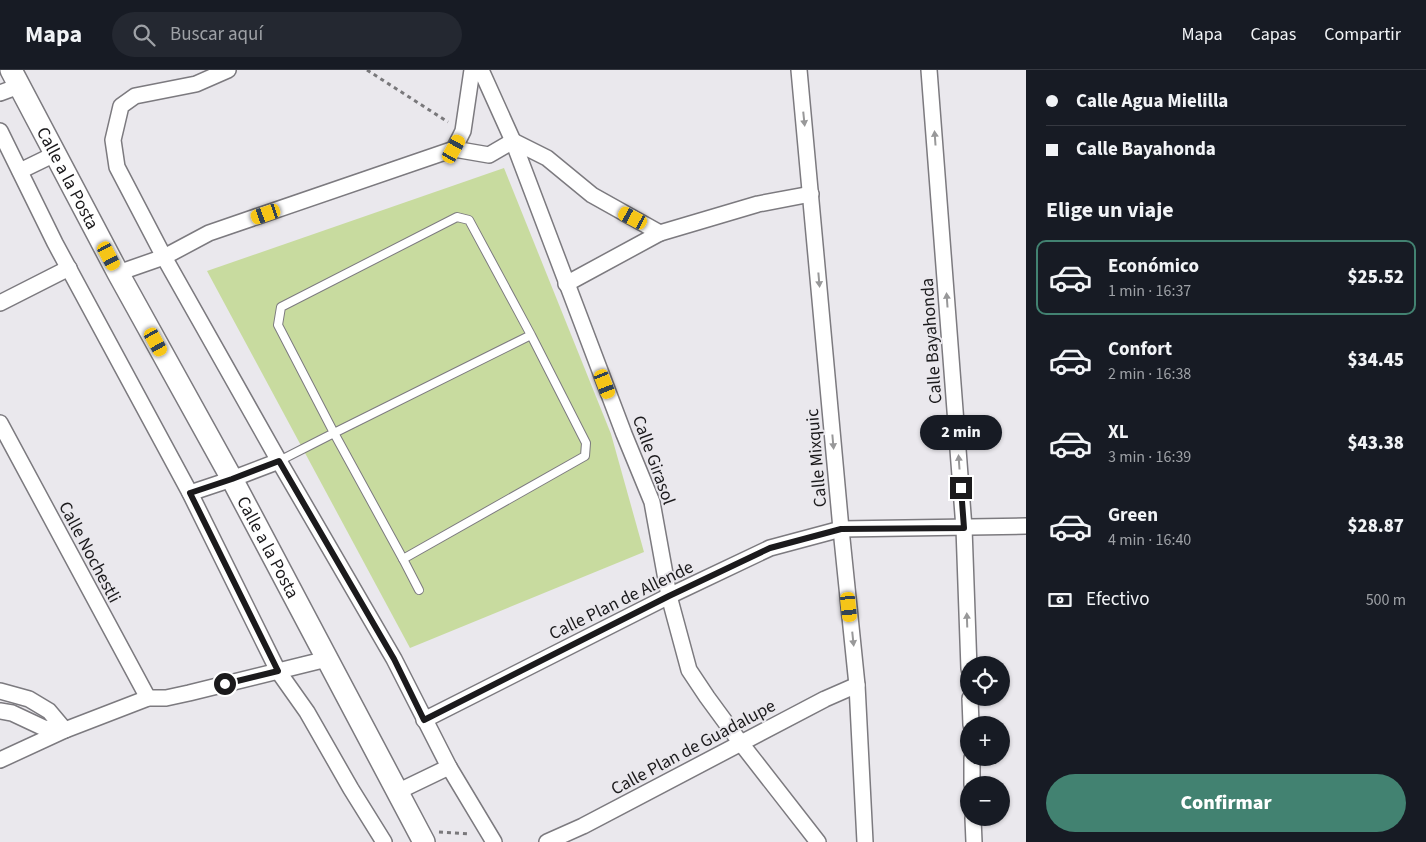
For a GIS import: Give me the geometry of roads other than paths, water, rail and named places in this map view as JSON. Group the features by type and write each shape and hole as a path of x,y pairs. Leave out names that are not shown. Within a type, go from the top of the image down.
{"street":[{"path":"228,70 196,84 135,96 121,106 113,140 116,167 164,257 279,461 394,659 449,767 494,842"},
{"path":"454,149 463,131 472,70"},
{"name":"Calle Girasol","path":"481,70 513,141 566,284 652,502 669,596 689,670 740,742 818,842"},
{"name":"Calle Mixquic","path":"799,70 841,529 858,685 865,842"},
{"name":"Calle Bayahonda","path":"929,70 964,528 969,656"},
{"name":"Calle a la Posta","path":"10,83 55,154 118,273 232,479 421,837"},
{"path":"0,131 68,268 190,493 278,671 306,712 384,842"},
{"path":"118,273 164,257 209,233 454,149 490,156 513,141 547,158 592,195 660,233"},
{"path":"20,171 55,154"},
{"path":"566,284 660,233 758,204 811,194"},
{"path":"0,303 68,268"},
{"name":"Calle Nochestli","path":"0,424 148,698"},
{"path":"190,493 279,461"},
{"name":"Calle Plan de Allende","path":"424,720 669,596 770,548 841,529 1026,526"},
{"path":"0,760 65,730 148,698 166,698 190,694 327,659"},
{"name":"Calle Plan de Guadalupe","path":"547,842 584,826 740,742 825,699 858,685"},
{"path":"0,691 29,699 49,711 65,730"},
{"path":"0,691 6,712 44,728 65,730"},
{"path":"397,792 449,767"},
{"path":"974,826 974,842"}],"lane":[{"path":"402,559 585,456 586,443 531,335 469,220 457,217 281,307 278,325 334,433 402,559 419,590"},
{"path":"279,461 531,335"}]}
